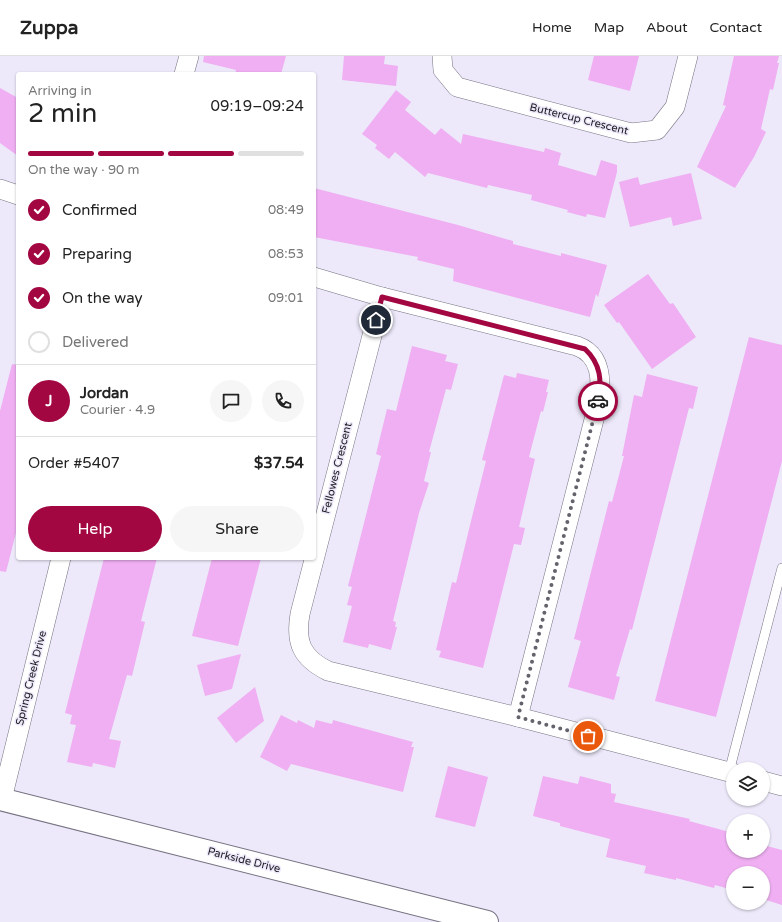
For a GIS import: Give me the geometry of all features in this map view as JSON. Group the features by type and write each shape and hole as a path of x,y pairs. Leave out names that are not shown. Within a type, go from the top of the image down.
{"main road":[{"name":"Parkside Drive","path":"1,799 487,922"}],"street":[{"path":"185,72 189,56"},
{"name":"Buttercup Crescent","path":"442,56 443,70 457,87 631,133 657,130 675,107 688,56"},
{"path":"0,190 16,194"},
{"path":"316,278 382,297 576,346 585,349 594,357 600,372 601,389 598,404 518,717"},
{"name":"Fellowes Crescent","path":"316,552 382,297"},
{"name":"Spring Creek Drive","path":"1,799 61,560"},
{"name":"Fellowes Crescent","path":"314,560 300,614 297,632 300,647 310,659 328,671 518,717 726,772"},
{"path":"770,783 782,786"}],"lane":[{"path":"734,762 782,568"}],"building":[{"path":"204,56 286,56 282,72 236,72 236,70 203,62"},
{"path":"344,56 385,56 384,64 398,66 396,86 342,80"},
{"path":"594,56 639,56 630,91 588,80"},
{"path":"734,56 779,56 777,63 779,63 773,90 770,89 761,129 766,132 754,157 735,188 697,167 726,106 723,105"},
{"path":"0,88 16,97 16,155 0,143"},
{"path":"396,90 411,102 405,110 435,135 441,128 461,144 463,134 544,152 545,148 561,153 558,165 596,176 601,160 617,165 617,172 605,218 587,214 586,217 567,212 568,210 531,200 532,195 488,185 487,188 428,173 425,177 395,152 389,159 375,148 377,145 362,134"},
{"path":"691,173 702,219 673,226 671,217 630,227 619,182 638,177 640,185"},
{"path":"316,189 458,225 513,241 513,244 561,256 561,253 607,265 598,297 596,294 590,317 453,281 454,269 417,260 418,257 316,237"},
{"path":"648,274 670,304 673,303 696,337 652,369 619,322 617,323 604,305"},
{"path":"749,337 782,345 782,461 716,717 655,701"},
{"path":"412,346 447,355 445,361 458,364 451,390 446,389 429,452 431,452 424,481 429,483 419,513 393,621 396,622 395,627 397,627 391,650 369,644 368,648 343,642 352,606 347,605 352,587 348,586 381,456 376,454 387,409 396,411"},
{"path":"12,364 16,365 16,533 6,572 0,571 0,411"},
{"path":"517,373 549,380 546,392 548,392 543,412 541,411 529,457 535,459 519,527 525,528 521,545 514,544 483,668 439,657 441,651 436,650 452,582 456,583 486,461 482,460 504,375 516,378"},
{"path":"647,374 698,387 693,409 689,408 632,630 630,629 616,676 620,677 614,700 568,687 581,641 574,639 609,501 612,502 624,456 622,456 634,395 642,397"},
{"path":"103,560 156,560 141,621 145,622 132,676 127,675 109,739 121,741 115,768 93,763 92,767 67,762 76,725 70,724 72,715 65,713"},
{"path":"211,560 260,560 238,646 192,636"},
{"path":"241,654 232,689 205,696 197,665"},
{"path":"255,687 264,721 236,743 217,718"},
{"path":"281,715 297,723 298,720 314,728 316,720 332,724 333,720 413,742 411,747 414,747 403,792 291,764 287,771 260,757"},
{"path":"448,766 488,777 475,827 435,817"},
{"path":"543,776 578,784 580,776 611,784 611,793 616,794 614,802 690,819 689,821 726,831 726,858 770,858 770,847 782,850 782,905 770,901 770,866 726,866 726,888 715,885 714,888 676,878 676,880 644,873 646,866 606,857 610,839 560,826 560,823 533,816"}],"way so far":[{"path":"588,736 518,717 598,401"}],"route":[{"path":"376,320 382,297 585,349 594,357 600,372 601,389 598,401"}]}
